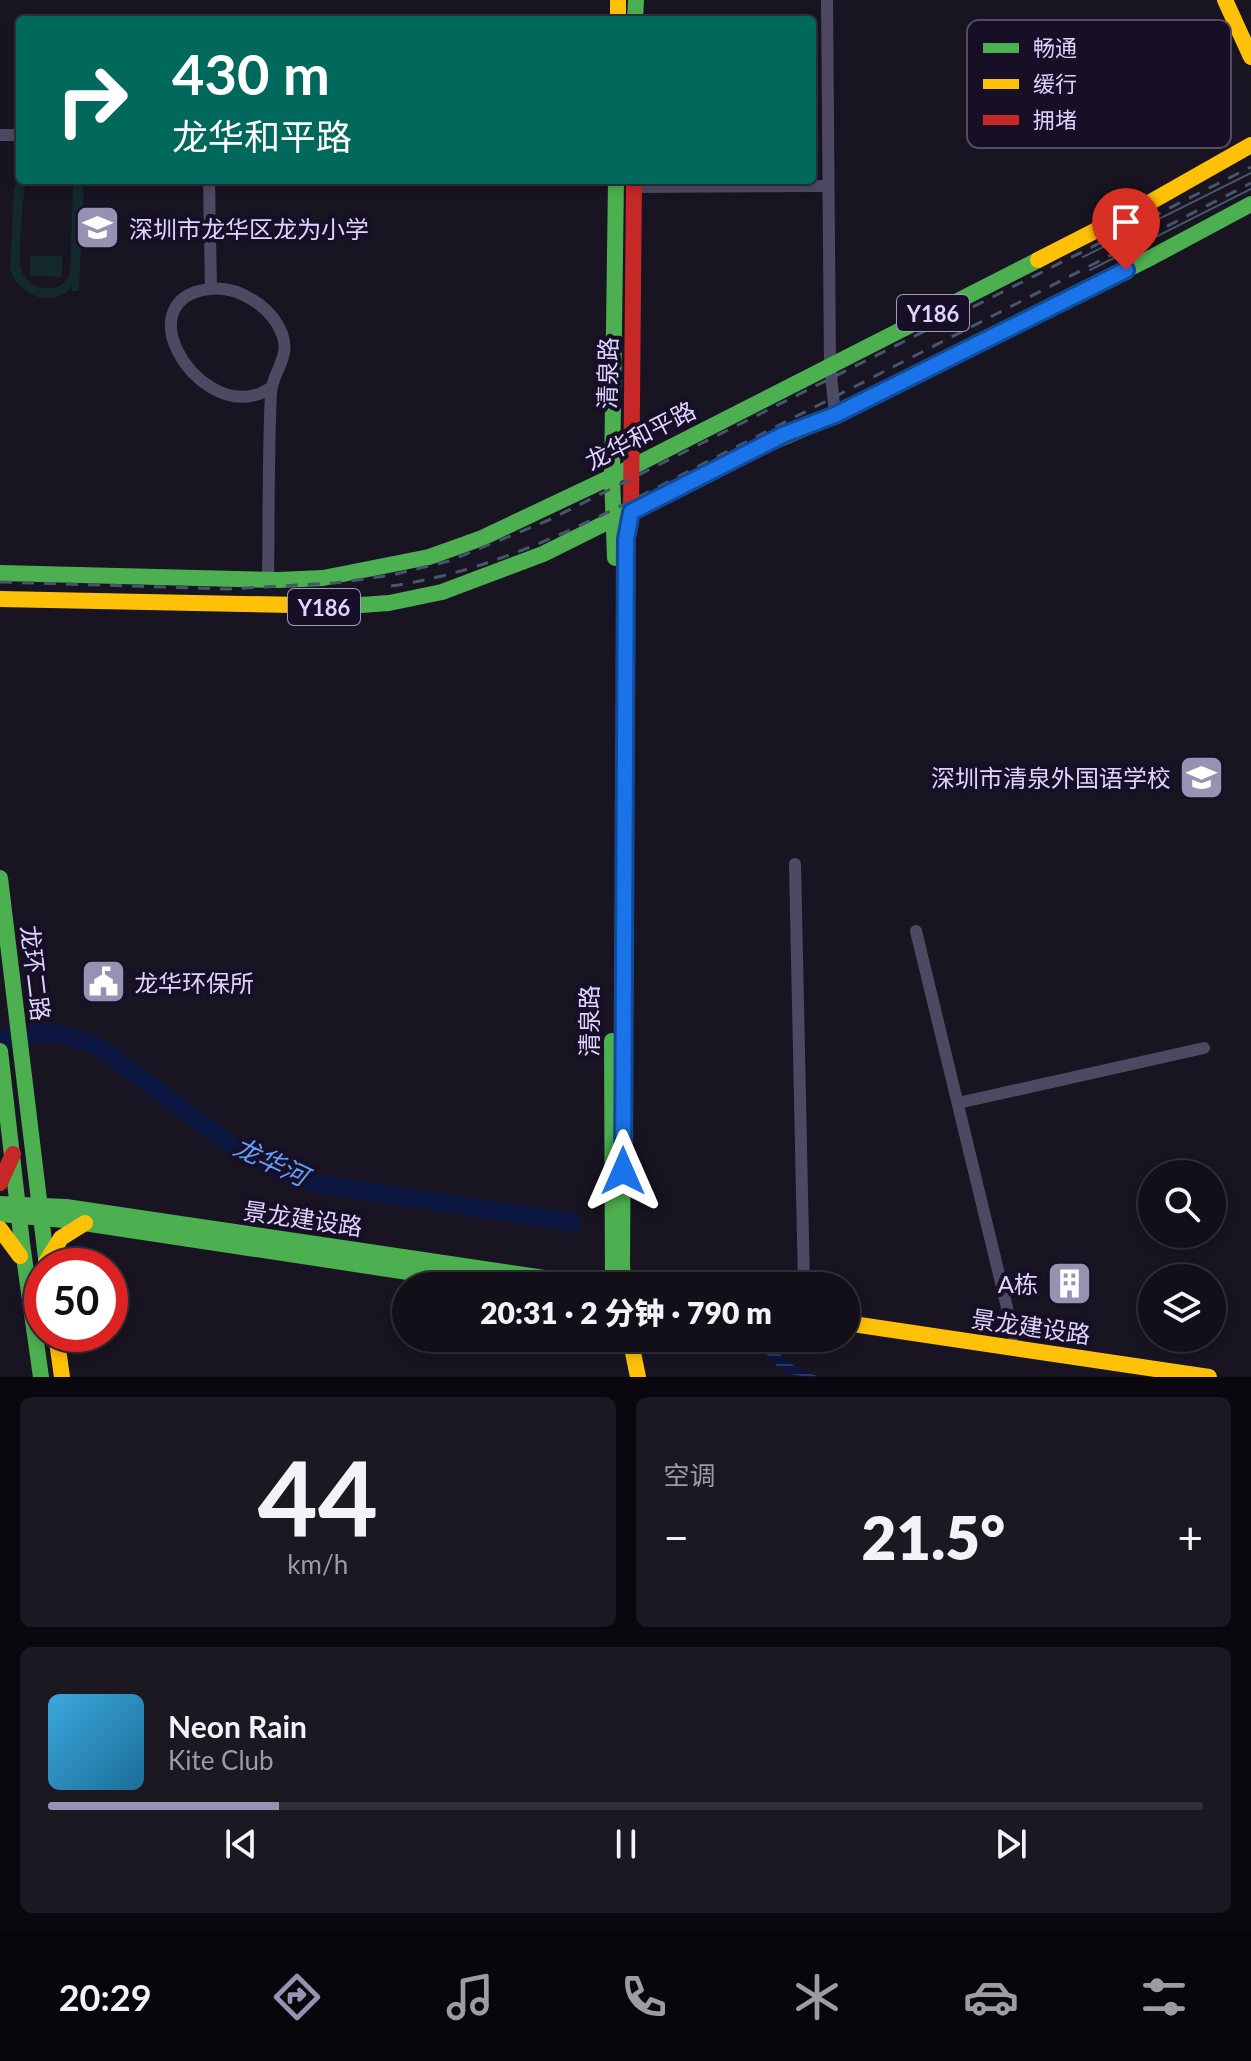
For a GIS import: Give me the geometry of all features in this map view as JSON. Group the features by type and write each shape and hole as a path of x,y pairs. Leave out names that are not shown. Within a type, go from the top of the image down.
{"main road":[{"path":"1225,0 1251,57"},
{"name":"龙华和平路","path":"0,573 268,580 323,578 429,557 482,538 630,468 1140,208 1251,145"},
{"name":"清泉路","path":"612,1272 612,477 616,184"},
{"name":"清泉路","path":"624,1272 626,539 631,512 634,184"},
{"name":"Y186","path":"4,602 315,607 390,603 440,592 476,580 614,520 785,434 835,415 1152,257 1251,204"},
{"name":"龙环二路","path":"0,878 45,1248"},
{"path":"0,1051 24,1256"},
{"path":"0,1183 13,1153"},
{"name":"景龙建设路","path":"0,1204 19,1210"},
{"name":"景龙建设路","path":"0,1214 19,1210 95,1211 505,1272"},
{"name":"景龙建设路","path":"41,1211 85,1223 408,1272"},
{"path":"52,1248 63,1235 85,1223"},
{"path":"0,1229 15,1245 24,1263"},
{"name":"景龙建设路","path":"860,1325 1209,1377"},
{"name":"景龙建设路","path":"860,1336 1133,1377"},
{"path":"37,1352 41,1377"},
{"path":"59,1352 62,1377"},
{"path":"623,1352 627,1377"},
{"path":"633,1352 638,1377"}],"street":[{"path":"827,0 830,365 835,415"},
{"path":"209,184 211,289"},
{"path":"634,184 828,186"},
{"path":"268,580 272,387 285,356 283,336 275,322 249,298 230,290 211,289 193,293 180,303 171,317 171,336 176,352 190,372 234,397 256,395 272,387"},
{"path":"795,864 804,1272"},
{"path":"916,931 1017,1349"},
{"path":"958,1103 1204,1048"}],"green space":[{"path":"16,183 26,184 21,269 32,284 54,288 65,282 70,274 72,184 84,184 79,291 72,291 72,287 55,298 46,298 28,292 15,279 10,270"},
{"path":"30,256 62,256 62,277 30,276"}],"water":[{"path":"766,1352 778,1352 798,1368 822,1377 798,1376 782,1370"}],"waterway":[{"name":"龙华河","path":"0,1039 51,1033 73,1037 101,1048 236,1149 312,1183 572,1222"}],"tram line":[{"path":"1083,257 1251,173"},
{"path":"1090,270 1251,189"}],"railway":[{"path":"0,582 229,589 335,583 392,575 449,561 549,520 1251,167"},
{"path":"391,586 484,564 573,529 1251,183"}],"traffic: fast":[{"path":"635,16 636,0"},
{"path":"615,558 612,477 616,184"},
{"path":"347,606 389,603 442,592 543,554 736,458 835,415 1152,257 1251,204"},
{"path":"0,573 278,580 323,578 429,557 482,538 630,468 1038,260"},
{"path":"623,1272 626,612"},
{"path":"0,878 45,1248"},
{"path":"612,1041 613,1272"},
{"path":"0,1051 41,1377"},
{"path":"0,1204 66,1207 505,1272"},
{"path":"0,1214 64,1220 408,1272"}],"traffic: slow":[{"path":"618,0 618,16"},
{"path":"1225,0 1251,57"},
{"path":"1038,260 1140,208 1251,145"},
{"path":"0,599 347,606"},
{"path":"55,1248 61,1238 85,1223"},
{"path":"0,1229 20,1256"},
{"path":"860,1325 1209,1377"},
{"path":"59,1352 62,1377"},
{"path":"633,1352 638,1377"}],"traffic: jam":[{"path":"626,612 626,539 631,512 634,184"},
{"path":"0,1183 13,1154"}],"place":[{"name":"深圳市龙华区龙为小学","path":"98,228"},
{"name":"深圳市清泉外国语学校","path":"1202,777"},
{"name":"龙华环保所","path":"103,982"},
{"name":"A栋","path":"1069,1283"}],"route":[{"path":"623,1171 626,539 631,512 785,434 835,415 1126,270"}]}
